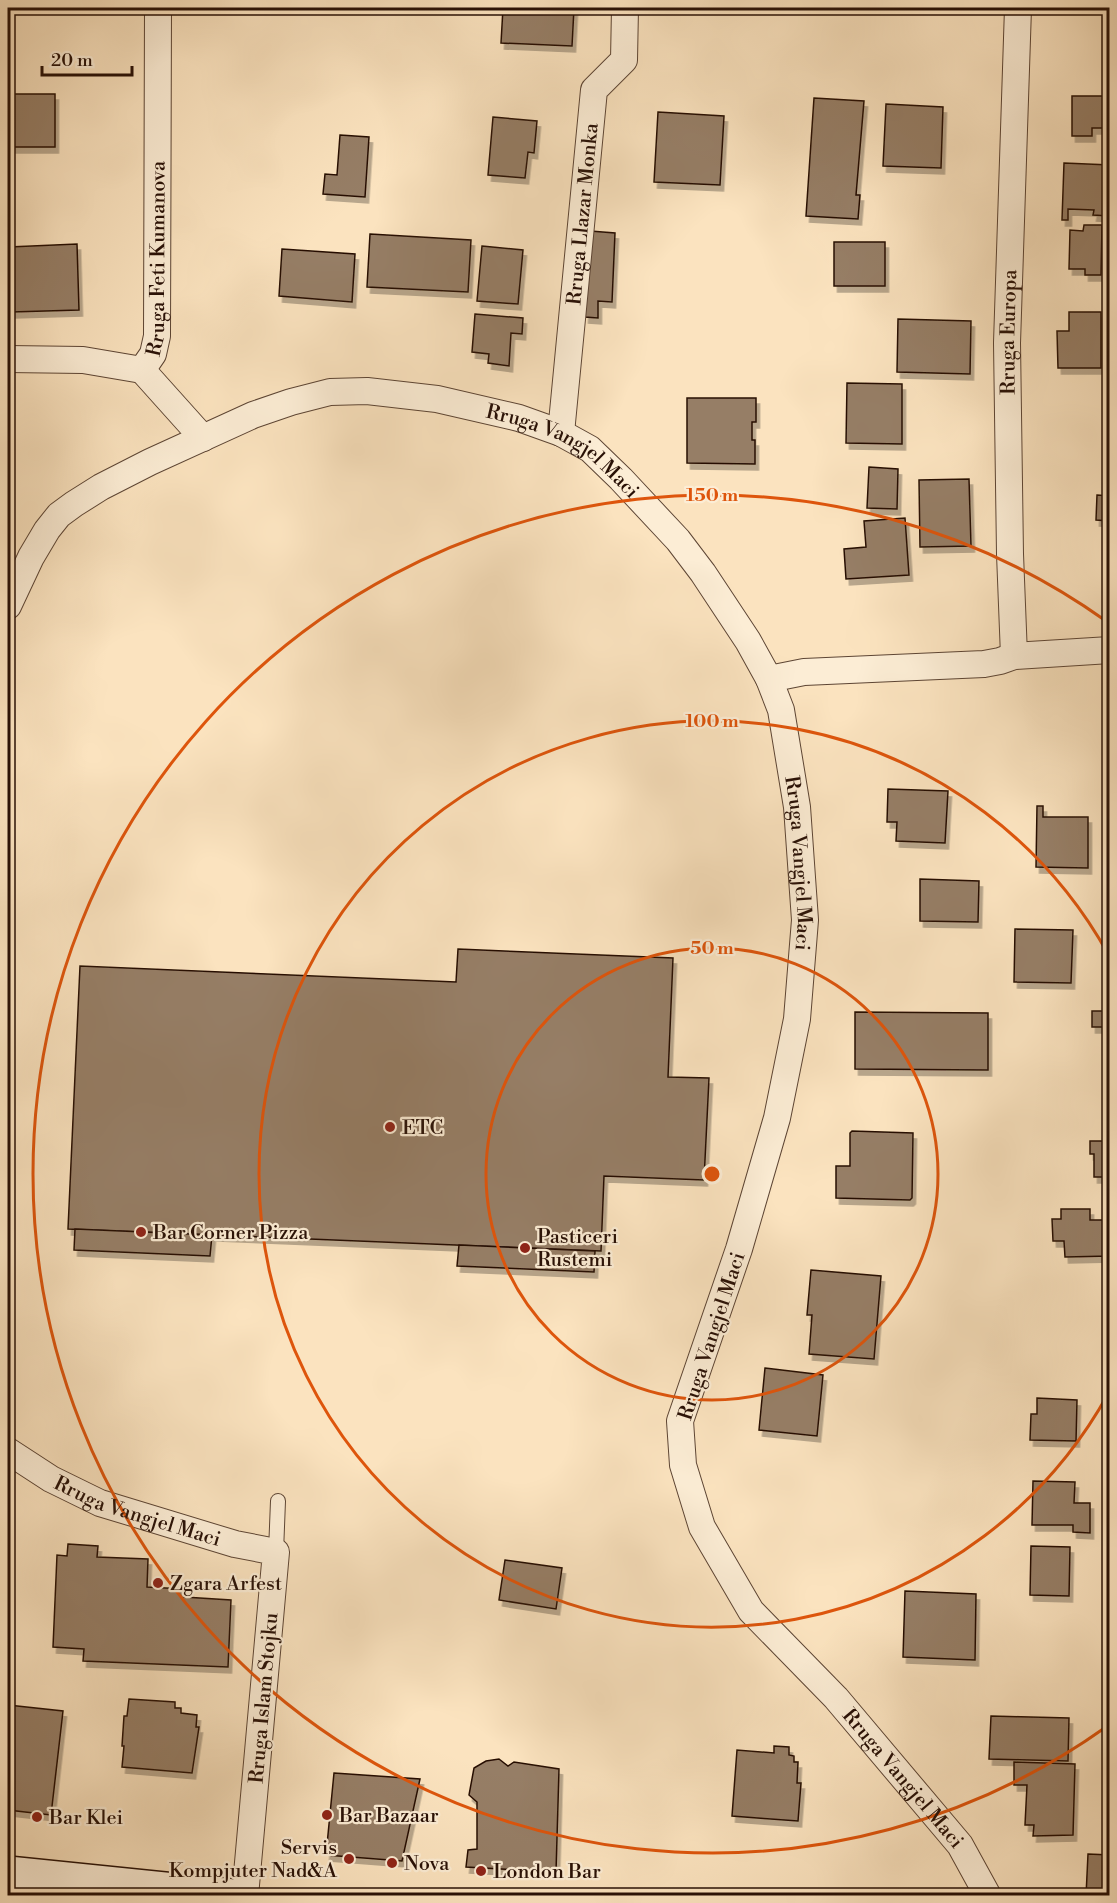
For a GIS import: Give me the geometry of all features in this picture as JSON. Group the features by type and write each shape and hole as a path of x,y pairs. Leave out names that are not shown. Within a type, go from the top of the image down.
{"street":[{"name":"Rruga Feti Kumanova","path":"8,359 83,360 142,369 153,354 157,336 158,8"},
{"name":"Rruga Llazar Monka","path":"561,433 594,90 624,60 626,8"},
{"name":"Rruga Europa","path":"1014,656 1007,343 1018,8"},
{"path":"142,369 203,438"},
{"name":"Rruga Vangjel Maci","path":"8,606 31,557 59,515 101,487 253,415 330,392 367,391 437,399 519,418 561,433 590,449 621,478 678,540 728,610 769,679 781,710 797,807 805,920 797,1019 777,1118 739,1249 680,1421 683,1465 702,1527 751,1611 836,1698 960,1845 988,1896"},
{"path":"769,679 804,672 984,664 1000,662 1014,656 1110,650"},
{"name":"Rruga Vangjel Maci","path":"8,1451 51,1479 100,1503 235,1544 276,1552"},
{"name":"Rruga Islam Stojku","path":"245,1896 276,1552"},
{"path":"8,1873 233,1896"}],"lane":[{"name":"Rruga Islam Stojku","path":"276,1552 278,1501"}],"building":[{"path":"503,8 574,8 572,46 501,43"},
{"path":"8,94 55,94 55,147 8,147"},
{"path":"1072,96 1110,96 1110,128 1092,128 1092,136 1072,136"},
{"path":"814,98 864,101 856,195 860,195 858,219 806,216"},
{"path":"886,104 943,107 941,168 883,166"},
{"path":"658,112 724,116 720,185 654,182"},
{"path":"493,117 537,121 534,153 528,152 525,178 488,175"},
{"path":"340,135 369,137 365,197 323,194 325,174 337,175"},
{"path":"1064,163 1110,165 1110,216 1093,215 1094,210 1068,209 1068,220 1062,220"},
{"path":"1084,225 1102,225 1101,275 1085,275 1085,269 1069,269 1070,230 1083,231"},
{"path":"590,231 615,233 612,302 598,301 598,318 585,317"},
{"path":"370,234 471,240 468,292 367,287"},
{"path":"834,242 885,242 885,286 834,286"},
{"path":"77,244 79,310 11,312 9,247"},
{"path":"482,246 523,250 518,304 477,301"},
{"path":"282,249 355,254 352,302 279,296"},
{"path":"1069,312 1101,312 1101,368 1058,368 1057,331 1069,331"},
{"path":"475,314 523,318 522,334 511,333 509,366 488,363 489,354 472,352"},
{"path":"898,319 971,321 970,374 897,372"},
{"path":"847,383 902,384 902,444 846,443"},
{"path":"687,398 756,398 756,422 752,422 755,464 687,463"},
{"path":"869,467 898,469 897,509 867,508"},
{"path":"969,479 971,546 920,547 919,480"},
{"path":"1097,495 1110,496 1110,521 1096,520"},
{"path":"905,518 909,575 846,579 844,549 866,547 864,521"},
{"path":"888,789 948,791 945,843 896,841 897,822 887,822"},
{"path":"1037,806 1043,806 1043,817 1088,817 1088,868 1036,867"},
{"path":"920,879 979,881 978,922 920,921"},
{"path":"1015,929 1073,930 1071,983 1014,982"},
{"name":"ETC","path":"458,949 673,958 668,1077 709,1078 704,1180 604,1176 601,1251 68,1229 80,966 456,982"},
{"path":"1106,994 1110,994 1110,1042 1104,1041 1105,1027 1092,1027 1092,1011 1105,1011"},
{"path":"855,1012 988,1013 988,1070 855,1069"},
{"path":"1108,1047 1110,1047 1110,1098 1106,1098"},
{"path":"1106,1120 1110,1120 1110,1177 1094,1177 1094,1154 1090,1154 1090,1141 1106,1141"},
{"path":"852,1131 913,1133 912,1198 910,1200 836,1198 836,1166 850,1166 850,1133"},
{"path":"1061,1209 1090,1209 1090,1220 1107,1220 1110,1256 1065,1257 1064,1241 1053,1241 1052,1219 1061,1219"},
{"path":"75,1229 212,1235 210,1256 74,1250"},
{"path":"459,1245 595,1251 594,1272 457,1266"},
{"path":"811,1270 881,1276 874,1359 809,1354 812,1315 807,1315"},
{"path":"1103,1334 1110,1334 1110,1390 1103,1390"},
{"path":"765,1368 823,1375 817,1436 759,1430"},
{"path":"1037,1398 1077,1400 1076,1441 1030,1440 1031,1414 1037,1414"},
{"path":"1033,1481 1075,1482 1074,1503 1090,1503 1090,1533 1073,1532 1073,1525 1032,1525"},
{"path":"1107,1509 1110,1509 1110,1539 1106,1539"},
{"path":"68,1544 98,1546 97,1557 148,1559 147,1587 184,1589 184,1597 231,1600 228,1667 83,1661 84,1649 53,1647 57,1555 67,1556"},
{"path":"1031,1546 1070,1547 1069,1596 1030,1595"},
{"path":"505,1560 562,1568 556,1609 499,1600"},
{"path":"905,1591 976,1594 975,1660 903,1657"},
{"path":"129,1699 175,1702 175,1708 181,1708 181,1713 197,1715 196,1727 199,1727 192,1773 122,1767 124,1716 127,1716"},
{"path":"8,1705 63,1711 51,1815 8,1810"},
{"path":"991,1716 1069,1718 1068,1761 989,1759"},
{"path":"774,1746 789,1747 789,1755 794,1756 794,1762 798,1762 797,1783 801,1783 798,1821 732,1816 737,1750 774,1753"},
{"path":"499,1759 508,1766 514,1762 559,1769 556,1872 466,1867 468,1850 477,1849 477,1802 469,1795 474,1768 486,1761"},
{"path":"1014,1762 1075,1764 1073,1835 1033,1836 1034,1825 1025,1825 1027,1785 1014,1785"},
{"path":"334,1773 420,1779 402,1861 326,1855"},
{"path":"1088,1854 1110,1855 1110,1896 1086,1896"}],"place":[{"name":"ETC","path":"390,1127"},
{"name":"Bar Corner Pizza","path":"141,1232"},
{"name":"Pasticeri Rustemi","path":"525,1248"},
{"name":"Zgara Arfest","path":"158,1583"},
{"name":"Bar Bazaar","path":"327,1815"},
{"name":"Bar Klei","path":"37,1817"},
{"name":"Servis Kompjuter Nad&A","path":"349,1859"},
{"name":"Nova","path":"392,1863"},
{"name":"London Bar","path":"481,1871"}]}
